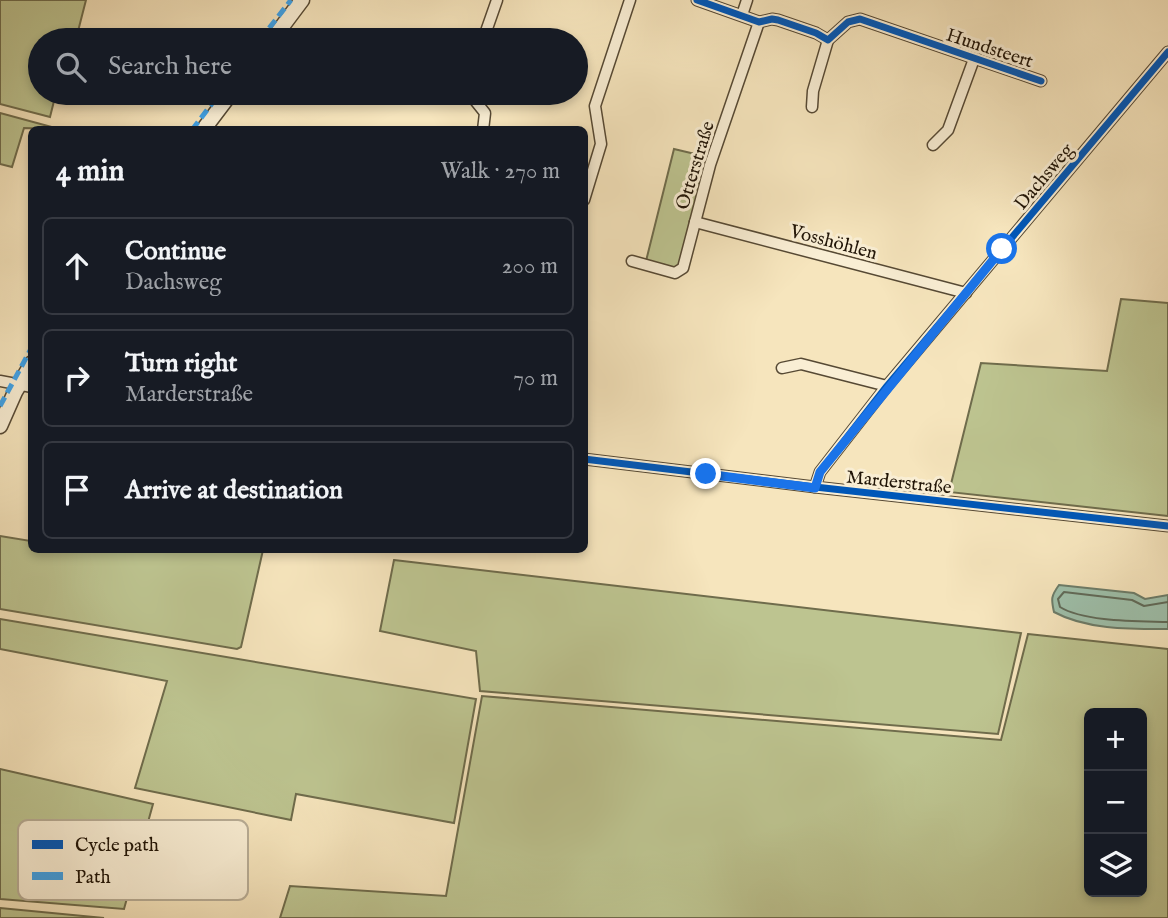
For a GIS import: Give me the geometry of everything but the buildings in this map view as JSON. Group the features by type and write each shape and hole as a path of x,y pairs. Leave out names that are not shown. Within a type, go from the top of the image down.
{"street":[{"path":"281,28 302,0"},
{"path":"487,28 497,0"},
{"path":"588,187 601,144 595,107 630,0"},
{"path":"697,0 759,22 778,20 828,40 813,91 812,107"},
{"path":"742,15 747,0"},
{"name":"Hundsteert","path":"828,40 848,22 860,19 1041,81"},
{"name":"Otterstraße","path":"632,261 675,273 681,271 710,165 759,22"},
{"name":"Dachsweg","path":"815,488 820,472 887,386 1168,52"},
{"path":"933,145 948,130 974,59"},
{"path":"206,126 222,105"},
{"path":"479,105 485,113 483,126"},
{"name":"Vosshöhlen","path":"695,222 965,293"},
{"path":"782,368 801,364 887,386"},
{"path":"0,381 25,386 0,426"},
{"name":"Marderstraße","path":"588,460 815,488 1168,526"}],"shaded area":[{"path":"0,0 86,0 79,28 28,28 28,105 53,105 50,117 0,104"},
{"path":"0,113 48,126 24,128 12,167 0,164"},
{"path":"674,149 712,158 681,271 645,265"},
{"path":"1121,299 1168,303 1168,516 949,492 981,363 1107,371"},
{"path":"0,536 28,541 28,553 262,553 241,647 237,649 0,609"},
{"path":"394,560 1021,633 998,734 480,691 476,651 380,631"},
{"path":"0,619 476,699 454,823 296,794 291,820 135,788 167,681 0,649"},
{"path":"1028,634 1168,649 1168,918 280,918 290,886 446,896 482,696 1001,740"},
{"path":"0,769 153,804 149,820 18,820 18,900 126,900 124,909 0,899"},
{"path":"0,908 104,918 0,918"}],"water":[{"path":"1059,585 1134,593 1145,599 1168,595 1168,629 1110,627 1067,618 1054,612 1052,604 1054,592"}],"marked path":[{"path":"269,28 291,0"},
{"path":"195,126 211,105"},
{"path":"0,406 28,354"}],"cycle path":[{"path":"697,0 759,22 778,20 828,40 848,22 860,19 1041,81"},
{"path":"815,487 820,472 887,386 1168,52"},
{"path":"588,459 1168,526"}],"route":[{"path":"706,474 815,488 820,472 887,386 1002,249"}]}
